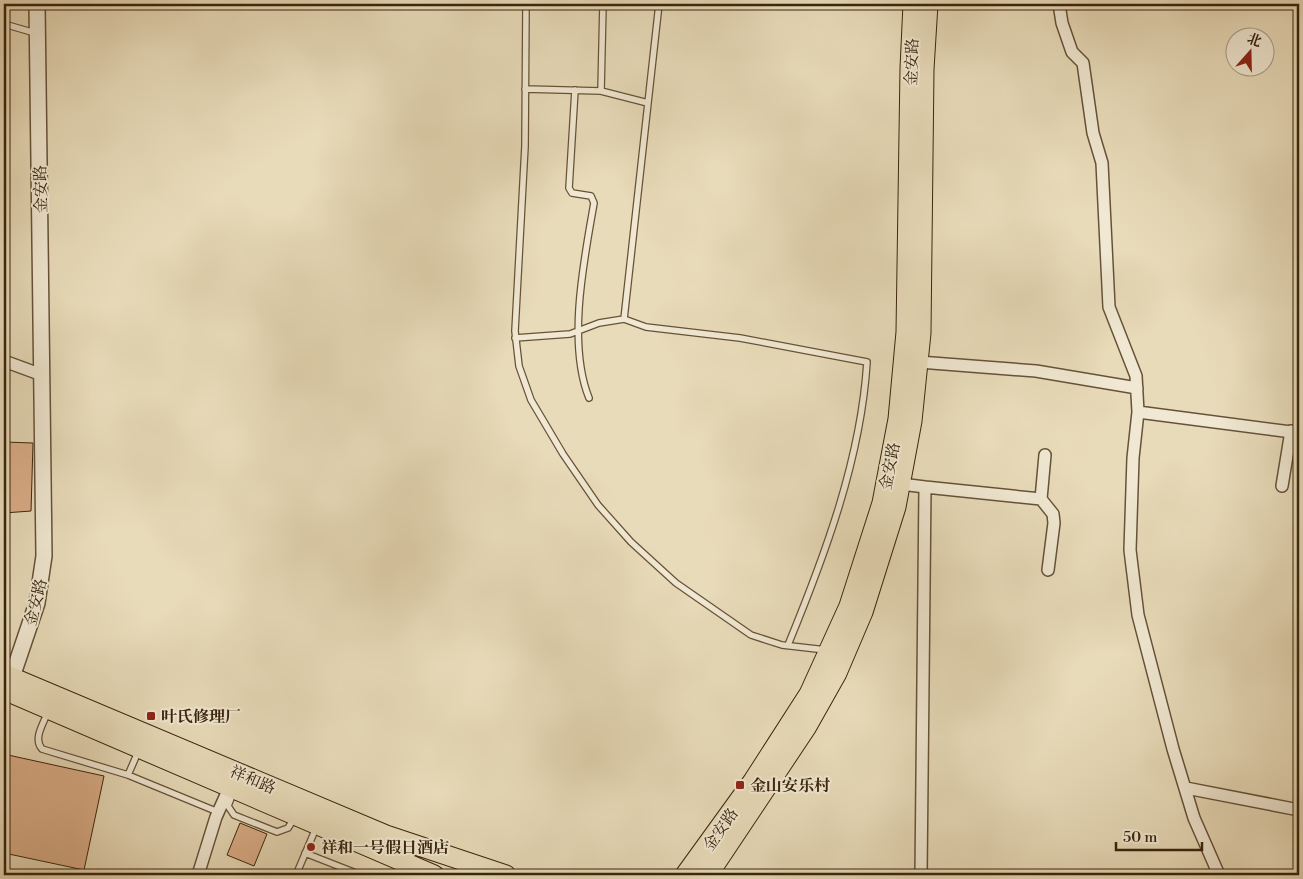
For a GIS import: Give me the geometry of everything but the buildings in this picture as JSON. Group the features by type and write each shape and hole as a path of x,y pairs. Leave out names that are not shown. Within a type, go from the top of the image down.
{"highway":[{"name":"金安路","path":"685,875 714,837 794,720 831,651 872,540 886,485 898,419 906,332 910,68 913,4"},
{"name":"金安路","path":"708,875 806,728 836,673 869,596 886,544 901,484 912,421 919,362 922,289 924,69 928,4"},
{"name":"祥和路","path":"7,680 49,709 434,875"},
{"name":"祥和路","path":"7,680 386,835 506,875"}],"street":[{"name":"金安路","path":"7,680 37,603 43,564 37,4"},
{"path":"1059,4 1062,23 1072,52 1083,63 1092,132 1102,163 1109,307 1136,376 1138,412 1133,458 1130,550 1138,615 1173,749 1194,818 1220,875"},
{"path":"4,361 42,375"},
{"path":"919,362 1036,371 1137,388"},
{"path":"1138,412 1295,432 1282,486"},
{"path":"1045,455 1041,499 1053,514 1054,523 1048,570"},
{"path":"901,484 1041,499"},
{"path":"921,875 925,487"},
{"path":"198,875 218,812 232,787"},
{"path":"1186,788 1299,810"}],"lane":[{"path":"526,4 524,146 516,338 519,366 531,400 580,480 614,524 653,563 700,601 751,635 788,645 831,651"},
{"path":"601,91 603,4"},
{"path":"624,319 659,4"},
{"path":"4,24 38,33"},
{"path":"525,89 601,91 648,103"},
{"path":"575,90 568,188 572,193 591,196 594,203 581,279 580,365 589,398"},
{"path":"516,338 570,334 599,323 624,319 646,327 740,338 867,362 858,424 837,512 820,564 788,645"},
{"path":"49,709 38,738 38,745 42,749 128,775 218,812"},
{"path":"128,775 140,748"},
{"path":"232,787 228,806 234,815 277,832 288,828 297,815"},
{"path":"296,875 318,824"},
{"path":"305,853 361,875"}],"place":[{"name":"叶氏修理厂","path":"151,716"},
{"name":"金山安乐村","path":"740,785"},
{"name":"祥和一号假日酒店","path":"311,847"}]}
